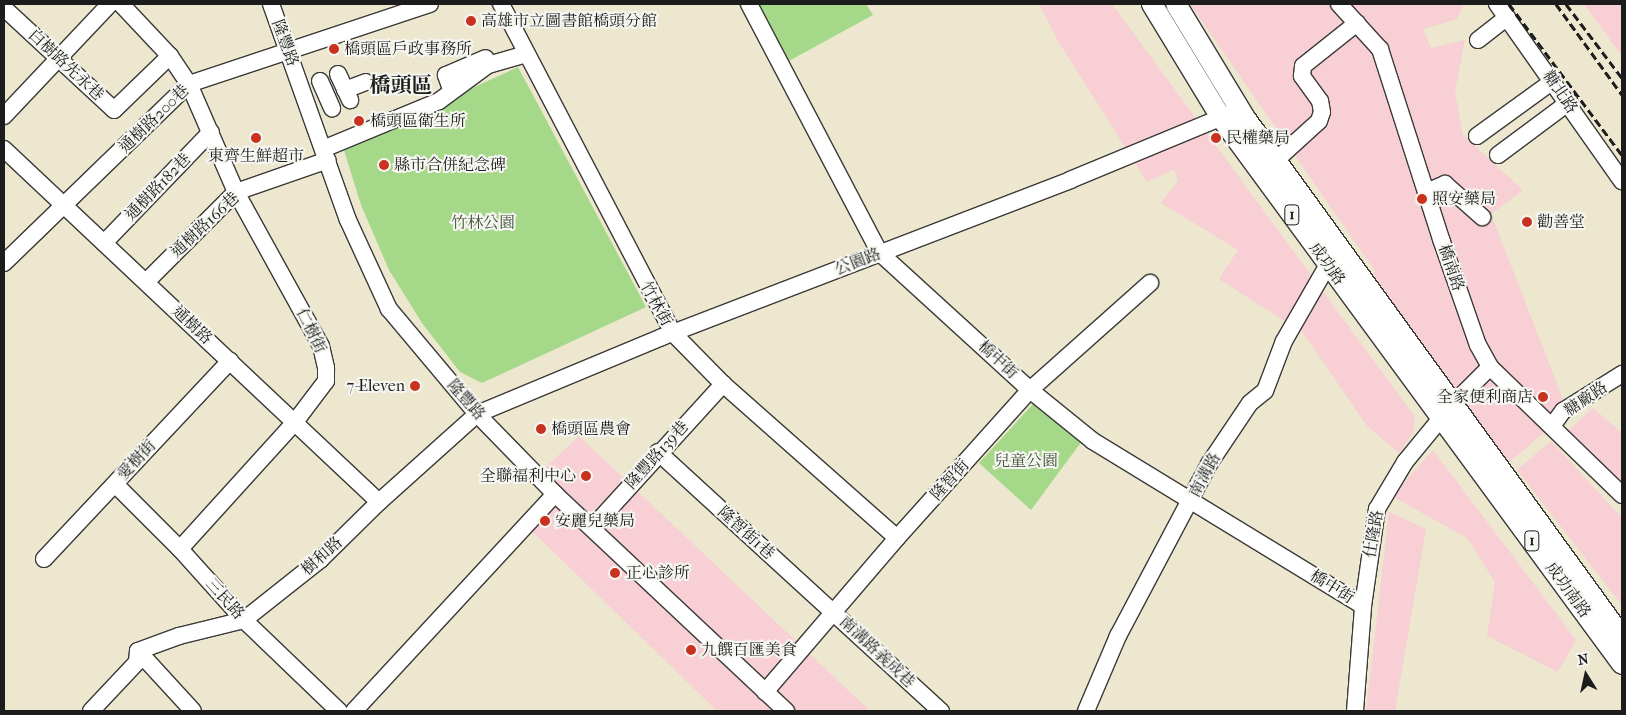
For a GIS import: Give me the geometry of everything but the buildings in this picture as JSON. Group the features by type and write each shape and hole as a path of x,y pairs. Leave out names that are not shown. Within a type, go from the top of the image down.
{"main road":[{"name":"成功路","path":"1152,4 1446,413"},
{"name":"成功路","path":"1176,4 1230,114 1275,161 1333,257"},
{"name":"成功南路","path":"1446,413 1622,637"},
{"name":"成功南路","path":"1446,413 1622,664"}],"street":[{"path":"4,116 110,4"},
{"name":"仁樹街","path":"121,4 170,56 189,84 236,192 321,346 326,368 326,381 295,422 180,549"},
{"name":"隆豐路","path":"271,4 348,220 389,309 477,414 555,494 786,711"},
{"name":"竹林街","path":"502,4 524,51 672,333 723,384 897,538"},
{"name":"橋中街","path":"749,4 880,254 1030,390 1116,457 1191,500 1363,606"},
{"name":"橋南路","path":"1339,4 1380,49 1478,346 1490,367 1622,495"},
{"name":"通樹路200巷","path":"4,263 189,84 289,52 421,5"},
{"name":"白樹路先永巷","path":"4,8 114,110 170,56"},
{"path":"1478,40 1502,10"},
{"name":"糖北路","path":"1502,10 1569,102 1622,181"},
{"path":"1275,161 1319,121 1322,112 1320,101 1302,76 1303,66 1357,23"},
{"path":"451,89 446,75 524,51"},
{"name":"通樹路166巷","path":"146,282 236,192 326,154 438,101 486,62"},
{"path":"338,74 348,95 366,82"},
{"path":"320,81 332,108"},
{"path":"1477,136 1553,81"},
{"path":"1498,155 1569,102"},
{"name":"公園路","path":"477,414 672,333 880,254 1230,114"},
{"name":"通樹路182巷","path":"104,243 211,132"},
{"name":"通樹路","path":"4,149 379,502"},
{"path":"1426,192 1446,184 1482,217"},
{"name":"南溝路","path":"1086,711 1118,636 1209,464 1250,402 1265,391 1284,341 1333,257"},
{"name":"隆智街","path":"765,692 835,614 897,538 1030,390 1150,283"},
{"name":"愛樹街","path":"44,559 230,361"},
{"name":"仕隆路","path":"1355,711 1363,606 1377,510 1401,469 1446,413 1490,367"},
{"name":"糖廠路","path":"1552,426 1563,411 1622,374"},
{"name":"隆豐路139巷","path":"592,528 658,452 723,384"},
{"name":"樹和路","path":"138,651 180,636 244,620 321,559 379,502 477,414"},
{"name":"隆智街1巷","path":"658,452 835,614"},
{"name":"三民路","path":"115,484 180,549 244,620 339,711"},
{"path":"354,711 555,494"},
{"name":"南溝路義成巷","path":"835,614 941,711"},
{"path":"91,711 137,662 138,651"},
{"path":"138,651 194,711"}],"shaded area":[{"path":"1039,4 1112,4 1415,417 1413,433 1399,453 1367,426 1303,333 1219,279 1238,250 1161,203 1178,181 1174,169 1147,182 1058,41"},
{"path":"1190,4 1464,4 1457,19 1423,29 1431,48 1465,40 1455,92 1463,135 1523,190 1491,214 1568,412 1507,464 1373,274 1375,271"},
{"path":"1584,4 1622,4 1622,56"},
{"path":"1593,408 1622,433 1622,482 1568,431"},
{"path":"579,436 870,711 717,711 531,530 566,491 542,471"},
{"path":"1551,441 1622,518 1622,605 1517,470"},
{"path":"1433,450 1576,640 1558,672 1487,636 1495,582 1467,538 1392,496"},
{"path":"1389,512 1426,529 1395,711 1366,711"}],"green space":[{"path":"757,4 866,4 873,15 787,62"},
{"name":"竹林公園","path":"518,67 646,307 482,383 460,372 422,323 389,270 361,205 343,147"},
{"name":"兒童公園","path":"1033,404 1082,441 1031,510 979,463"}],"railway":[{"path":"1509,4 1622,155"},
{"path":"1556,4 1622,95"},
{"path":"1566,4 1622,78"}],"place":[{"name":"高雄市立圖書館橋頭分館","path":"471,21"},
{"name":"橋頭區戶政事務所","path":"334,49"},
{"name":"橋頭區衛生所","path":"359,121"},
{"name":"東齊生鮮超市","path":"256,138"},
{"name":"民權藥局","path":"1216,138"},
{"name":"縣市合併紀念碑","path":"384,165"},
{"name":"照安藥局","path":"1422,199"},
{"name":"勸善堂","path":"1527,222"},
{"name":"7-Eleven","path":"415,386"},
{"name":"全家便利商店","path":"1543,397"},
{"name":"橋頭區農會","path":"541,429"},
{"name":"全聯福利中心","path":"586,476"},
{"name":"安麗兒藥局","path":"545,521"},
{"name":"正心診所","path":"615,573"},
{"name":"九饌百匯美食","path":"691,650"}],"district":[{"name":"橋頭區","path":"401,85"}]}
